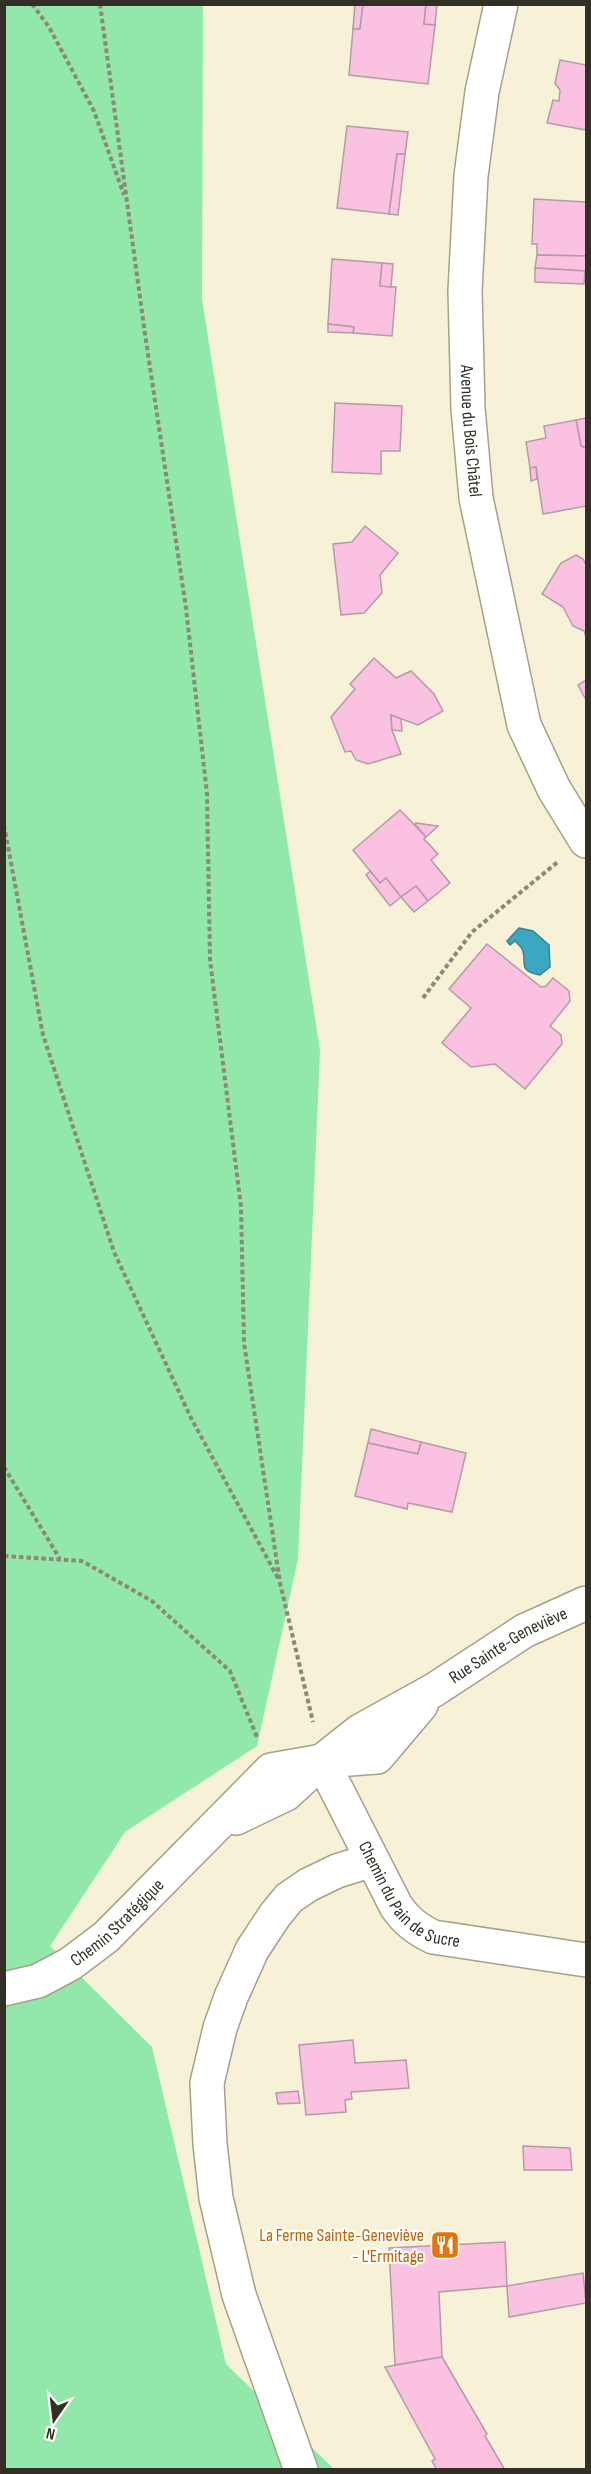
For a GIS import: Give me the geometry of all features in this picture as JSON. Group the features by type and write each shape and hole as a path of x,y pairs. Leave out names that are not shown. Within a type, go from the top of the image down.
{"street":[{"name":"Avenue du Bois Châtel","path":"501,4 482,92 471,176 465,291 468,408 476,498 524,725 554,789 586,840"},
{"name":"Rue Sainte-Geneviève","path":"210,1831 286,1794 321,1761 360,1731 434,1690 524,1631 586,1603"},
{"path":"271,1770 321,1761"},
{"name":"Chemin du Pain de Sucre","path":"321,1761 404,1917 416,1928 433,1937 586,1960"},
{"name":"Chemin Stratégique","path":"4,1989 38,1981 70,1964 106,1937 271,1770"},
{"path":"301,2469 238,2295 216,2198 210,2145 207,2084 220,2028 231,1997 252,1950 275,1915 289,1898 308,1885 372,1860"}],"path":[{"path":"32,4 49,27 94,111 127,204"},
{"path":"100,4 186,608 205,771 210,960 241,1207 244,1343 280,1583 321,1761"},
{"path":"4,825 43,1035 114,1252 191,1418 280,1583"},
{"path":"423,998 472,932 586,840"},
{"path":"4,1467 60,1560"},
{"path":"4,1556 82,1561 152,1601 230,1671 271,1770"}],"green space":[{"path":"5,5 203,5 202,299 320,1050 298,1559 257,1746 125,1832 50,1946 152,2047 226,2364 334,2469 5,2470"}],"water":[{"path":"519,928 533,931 549,945 550,967 540,975 525,968 522,948 515,941 510,945 507,941"}],"building":[{"path":"355,4 363,4 360,29 353,29"},
{"path":"363,4 426,4 424,24 435,25 428,84 349,75 353,29 360,29"},
{"path":"426,4 437,4 435,25 424,24"},
{"path":"560,60 586,65 586,130 547,123 553,100 559,101 560,90 555,83"},
{"path":"347,126 408,132 405,154 397,154 389,214 337,208"},
{"path":"397,154 405,154 398,215 389,214"},
{"path":"534,199 586,202 586,256 537,255 537,244 532,244"},
{"path":"537,255 586,256 586,271 535,268"},
{"path":"332,259 382,263 380,286 396,287 392,336 353,333 354,327 328,324"},
{"path":"382,263 393,264 391,287 380,286"},
{"path":"535,268 585,271 584,284 535,282"},
{"path":"328,324 354,327 353,333 328,332"},
{"path":"335,403 402,406 400,451 381,451 381,474 332,472"},
{"path":"586,418 586,448 581,446 576,420"},
{"path":"576,420 581,446 586,448 586,506 543,514 536,467 530,468 526,442 546,438 544,426"},
{"path":"536,467 537,479 531,481 530,468"},
{"path":"365,526 398,553 380,575 382,593 364,613 341,615 333,544 352,542"},
{"path":"576,555 583,559 586,565 586,637 584,631 573,626 563,607 542,594 561,563"},
{"path":"374,658 396,678 411,671 434,694 443,711 418,725 391,715 392,730 401,754 368,764 356,760 351,751 345,752 331,717 355,689 350,684"},
{"path":"586,680 586,700 578,685"},
{"path":"391,715 401,719 402,731 392,730"},
{"path":"400,810 426,837 424,839 438,854 431,860 450,883 428,901 416,886 401,897 386,878 380,883 353,850"},
{"path":"416,823 438,826 426,837"},
{"path":"370,871 380,883 386,878 401,897 390,906 366,875"},
{"path":"416,886 428,901 414,912 401,897"},
{"path":"487,944 541,987 546,986 553,978 569,991 570,1001 550,1026 561,1035 562,1044 525,1089 495,1064 471,1067 442,1043 471,1008 449,989"},
{"path":"371,1429 421,1442 418,1454 368,1443"},
{"path":"421,1442 466,1453 452,1512 408,1503 407,1509 355,1496 368,1443 418,1454"},
{"path":"353,2040 355,2063 406,2060 409,2088 351,2092 352,2099 345,2100 346,2112 306,2115 299,2045"},
{"path":"298,2091 300,2103 278,2104 276,2093"},
{"path":"523,2146 570,2148 572,2170 524,2170"},
{"path":"505,2242 507,2286 439,2292 442,2357 395,2365 389,2248"},
{"path":"583,2273 586,2303 509,2317 507,2286"},
{"path":"442,2357 487,2434 485,2436 505,2470 437,2470 432,2461 435,2459 385,2367"}],"place":[{"name":"La Ferme Sainte-Geneviève - L'Ermitage","path":"445,2245"}]}
